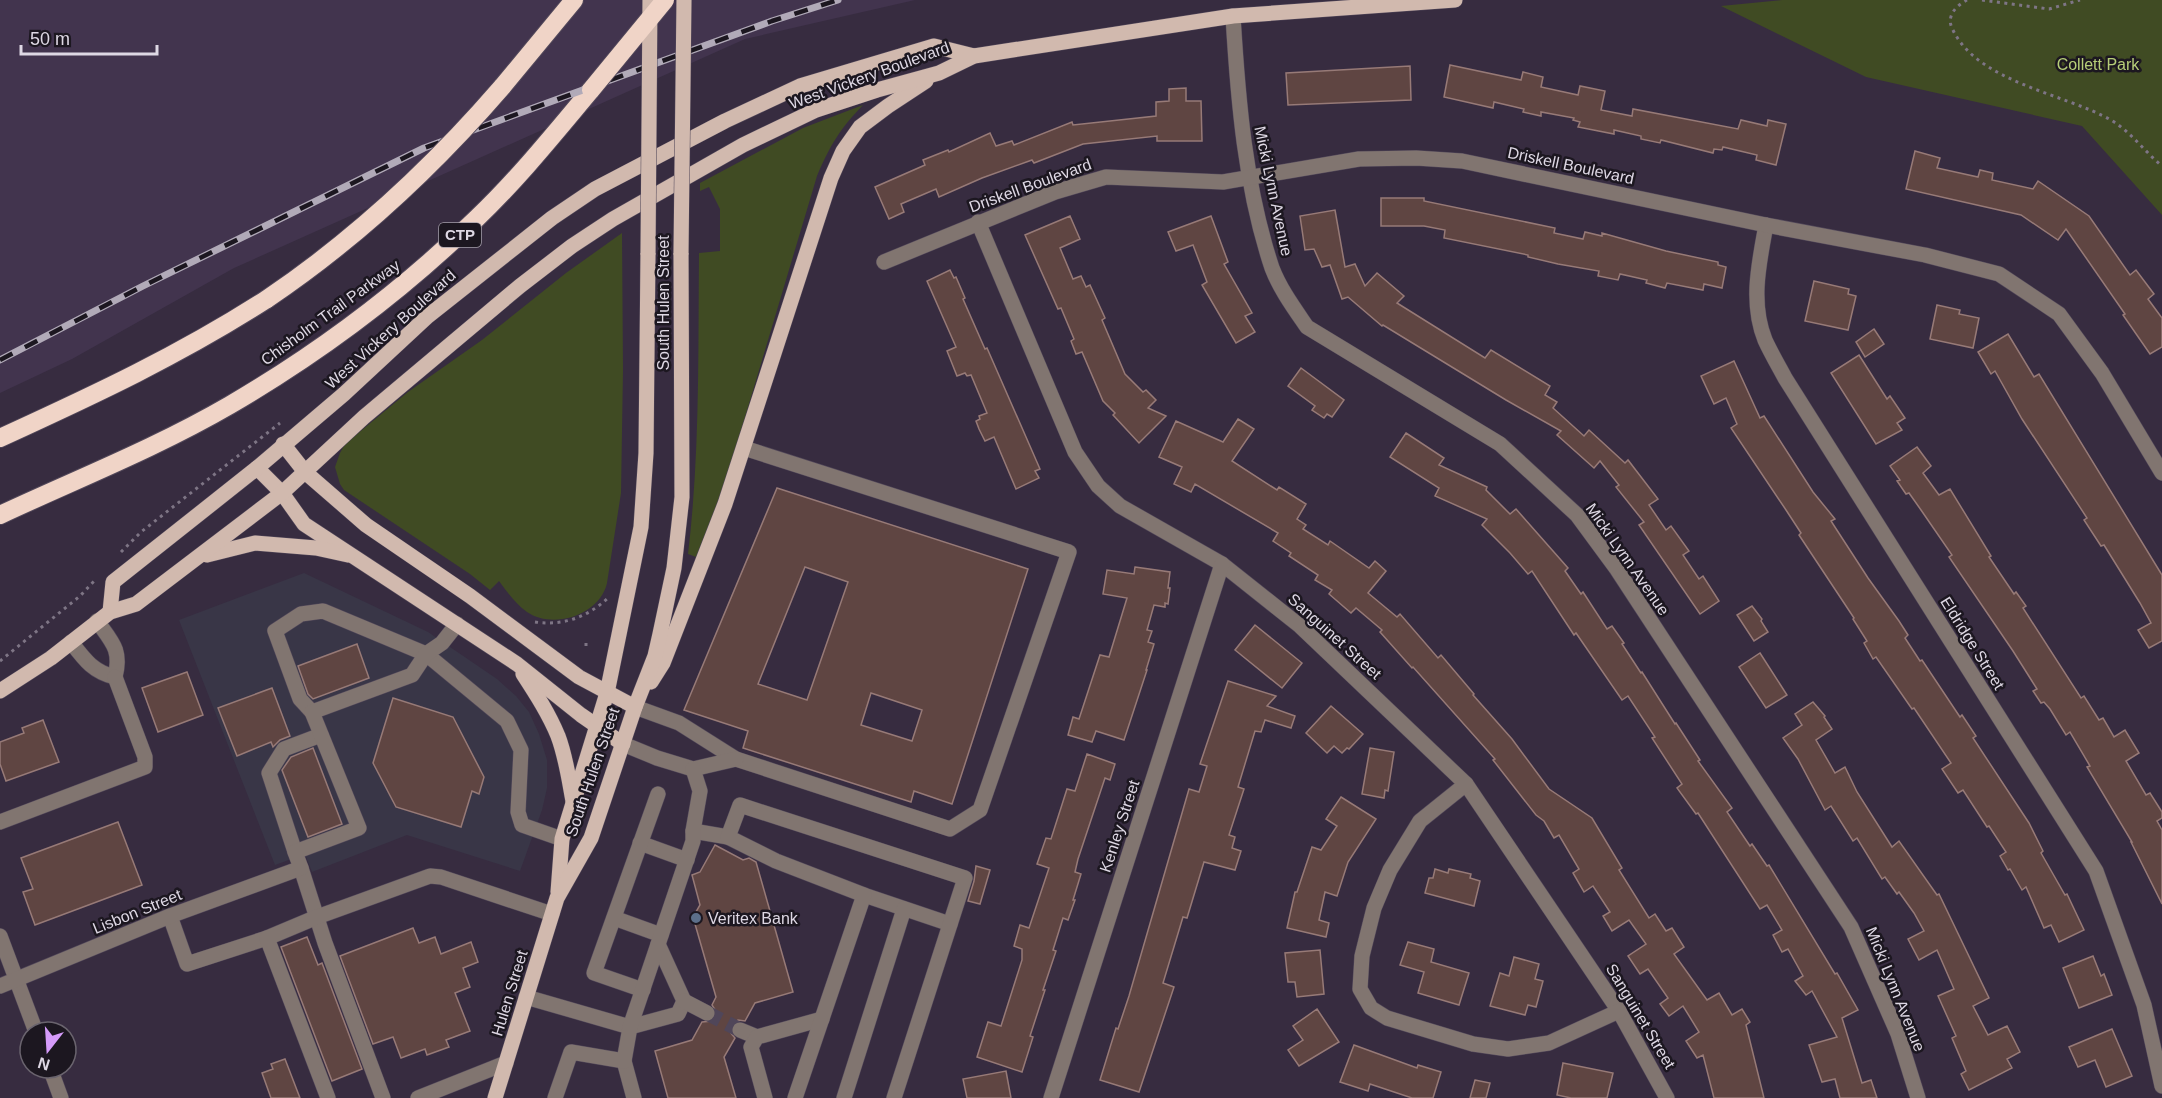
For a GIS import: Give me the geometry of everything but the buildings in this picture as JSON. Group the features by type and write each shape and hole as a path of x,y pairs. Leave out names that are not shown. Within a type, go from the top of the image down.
{"highway":[{"path":"0,438 157,364 217,331 267,299 338,248 409,187 470,124 574,0"},
{"name":"Chisholm Trail Parkway","path":"0,515 190,426 260,387 377,306 477,219 541,150 665,0"}],"main road":[{"name":"South Hulen Street","path":"557,898 562,839 607,693 637,556 644,497 650,0"},
{"name":"South Hulen Street","path":"557,898 591,838 634,706 655,656 674,568 682,497 681,253 684,0"},
{"name":"West Vickery Boulevard","path":"0,691 71,642 103,616 136,604 282,493 364,417 450,343 572,246 613,219 743,145 816,110 939,73 974,56 1233,16 1455,0"},
{"name":"West Vickery Boulevard","path":"103,616 113,582 257,468 344,394 428,316 552,218 595,189 725,120 800,86 934,46 974,56"},
{"path":"283,444 305,472 366,525 470,596 579,677 634,706 663,663 725,504 822,201 843,151 860,127 939,73"},
{"path":"257,468 282,493 304,524 356,556 517,664 623,744"},
{"path":"198,558 255,543 316,548 356,556"},
{"path":"517,664 543,705 558,737 573,803"},
{"name":"Hulen Street","path":"495,1098 557,898"}],"street":[{"name":"Micki Lynn Avenue","path":"1233,16 1242,136 1273,269 1286,297 1306,327 1500,444 1577,515 1616,568 1851,927 1898,1034 1918,1098"},
{"name":"Driskell Boulevard","path":"885,262 1055,192 1106,177 1223,182 1359,159 1416,158 1462,161 1766,225 1925,255 1999,274 2059,314 2102,373 2162,473"},
{"name":"Sanguinet Street","path":"978,222 1075,452 1098,486 1120,506 1222,564 1300,626 1466,784 1619,1011 1667,1098"},
{"name":"Eldridge Street","path":"1766,225 1758,268 1757,300 1765,339 1785,378 2096,871 2144,1005 2162,1086"},
{"path":"634,706 679,723 736,759 950,829 980,810 1069,552 744,448"},
{"name":"Kenley Street","path":"1051,1098 1222,564"},
{"path":"295,852 359,828 312,712 300,699 275,631 301,614 323,611 426,654 507,721 521,750 518,812 522,825 562,839"},
{"path":"0,822 145,767 145,757 115,677 118,662 117,650 103,616"},
{"path":"312,712 412,675 426,654 441,643 458,624"},
{"path":"71,642 93,669 103,675 115,677"},
{"path":"321,735 284,749 269,773 295,852 295,870 317,917 383,1098"},
{"path":"623,744 693,769 736,759"},
{"path":"634,1098 624,1061 630,1026 693,841 700,791 693,769"},
{"path":"1466,784 1420,821 1390,870 1374,908 1362,956 1360,989 1371,1008 1387,1018 1473,1044 1508,1050 1550,1043 1619,1011"},
{"path":"643,990 594,973 658,794"},
{"path":"728,837 740,805 965,878 894,1098"},
{"path":"693,831 728,837 776,861 864,895 950,924"},
{"path":"640,843 687,860"},
{"name":"Lisbon Street","path":"0,986 170,916 295,870"},
{"path":"170,916 187,964 267,938 317,917 430,876 441,877 552,914"},
{"path":"795,1098 864,895"},
{"path":"844,1098 904,909"},
{"path":"614,918 660,940 684,1001 707,1013"},
{"path":"0,936 32,1020"},
{"path":"267,938 328,1098"},
{"path":"526,997 630,1026 678,1014 684,1001"},
{"path":"740,1030 757,1037 822,1019"},
{"path":"757,1037 751,1047 765,1098"},
{"path":"555,1098 570,1052 624,1061"},
{"path":"418,1098 506,1063"},
{"path":"54,1080 61,1098"}],"path":[{"path":"1967,0 1955,9 1951,16 1950,24 1959,43 1983,63 2026,86 2081,106 2112,121 2162,166"},
{"path":"1982,0 2049,9 2080,0"},
{"path":"534,622 548,624 576,619 594,610 609,597"}],"shaded area":[{"path":"0,0 915,0 745,39 234,268 72,359 0,393"},
{"path":"304,573 428,632 497,679 516,696 529,712 547,760 547,788 542,810 520,871 407,835 312,872 305,854 275,865 179,620"}],"green space":[{"name":"Collett Park","path":"1782,0 2162,0 2162,215 2082,126 1866,77 1721,6"},
{"path":"863,105 836,138 817,176 723,491 696,557 688,554 695,479 699,253 720,251 720,209 709,187 700,191 700,183 803,128"},
{"path":"622,233 621,493 607,583 603,594 585,611 562,619 549,620 527,612 508,594 499,581 490,590 470,574 344,490 335,467 345,444 408,392 482,340 566,273"}],"tunnel":[{"path":"707,1013 740,1030"}],"railway":[{"path":"0,360 143,286 424,148 772,21 838,0"}],"place":[{"name":"Veritex Bank","path":"696,918"}]}
